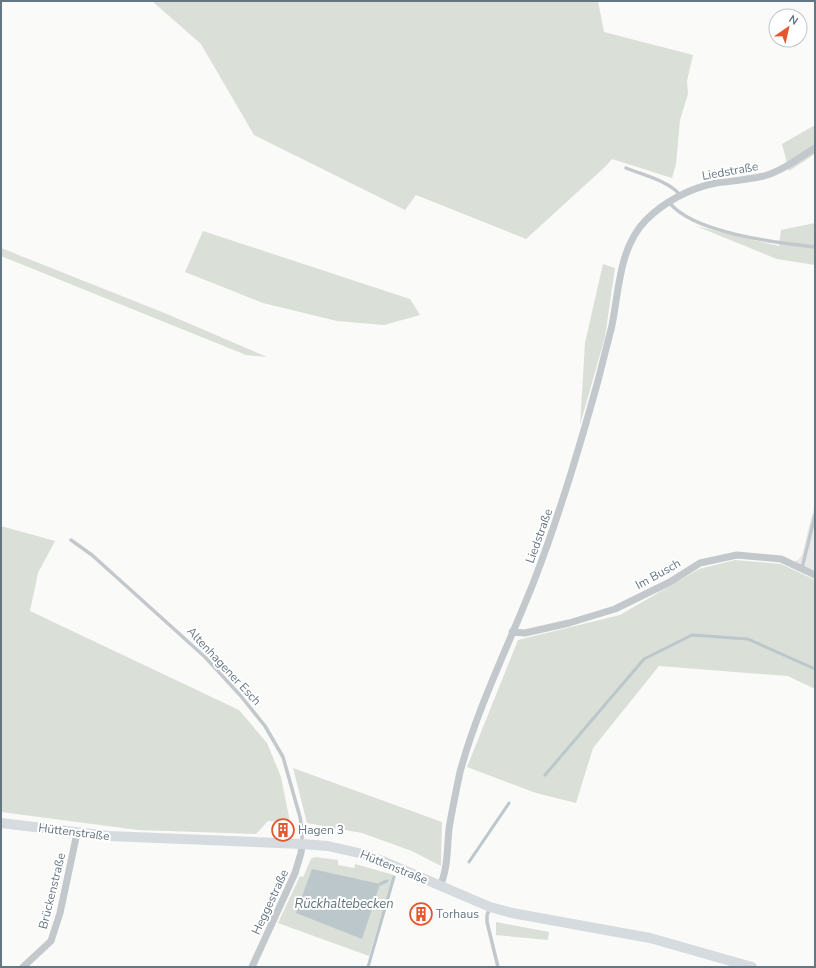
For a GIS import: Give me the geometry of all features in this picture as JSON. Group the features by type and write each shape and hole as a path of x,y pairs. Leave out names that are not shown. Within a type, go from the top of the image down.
{"main road":[{"name":"Hüttenstraße","path":"1,823 77,833 140,838 328,846 363,854 385,862 490,907 512,913 650,938 752,967"}],"street":[{"name":"Liedstraße","path":"440,886 445,872 450,826 463,762 483,702 536,576 566,491 586,426 611,328 621,276 630,243 646,220 680,195 704,186 752,179 767,175 815,148"},
{"name":"Im Busch","path":"512,632 524,633 577,621 615,609 670,582 700,564 736,555 781,559 815,575"},
{"name":"Brückenstraße","path":"23,967 51,941 60,913 77,833"},
{"name":"Heggestraße","path":"252,967 296,873 302,844"}],"lane":[{"path":"626,168 666,184 675,189 680,195"},
{"path":"669,202 678,212 698,223 741,235 815,247"},
{"path":"802,568 815,514"},
{"name":"Altenhagener Esch","path":"71,540 92,555 205,657 240,695 265,726 283,757 300,817 302,844"},
{"path":"490,907 487,915 487,922 498,967"}],"shaded area":[{"path":"152,1 598,1 604,32 693,55 687,81 688,94 680,120 676,164 672,178 612,159 526,239 416,195 405,210 254,135 201,44"},
{"path":"815,125 815,154 789,171 782,144"},
{"path":"815,223 815,265 777,259 696,226 779,246 781,230"},
{"path":"203,231 410,299 420,315 384,325 337,321 263,303 185,272"},
{"path":"1,248 167,314 267,357 246,355 1,256"},
{"path":"603,264 615,268 605,337 580,425 585,343"},
{"path":"815,502 815,571 793,561 798,560 802,555"},
{"path":"1,526 55,541 38,573 30,611 239,710 267,743 281,777 290,822 268,821 256,834 138,830 1,812"},
{"path":"735,560 781,564 815,580 815,689 788,676 659,666 593,748 576,803 536,793 467,767 518,640 620,615 699,569"},
{"path":"293,768 442,822 441,866 412,851 362,833 307,823"},
{"path":"315,857 338,860 338,865 354,868 355,864 394,875 369,956 278,923 300,876 303,877 311,859"},
{"path":"496,922 549,932 548,940 496,935"}],"water":[{"name":"Rückhaltebecken","path":"312,869 380,884 362,939 296,913"}],"waterway":[{"path":"545,775 644,659 692,635 748,639 815,669"},
{"path":"469,862 509,803"},
{"path":"368,967 394,877"},
{"path":"380,884 387,881"}],"place":[{"name":"Hagen 3","path":"283,830"},
{"name":"Torhaus","path":"421,914"}]}
